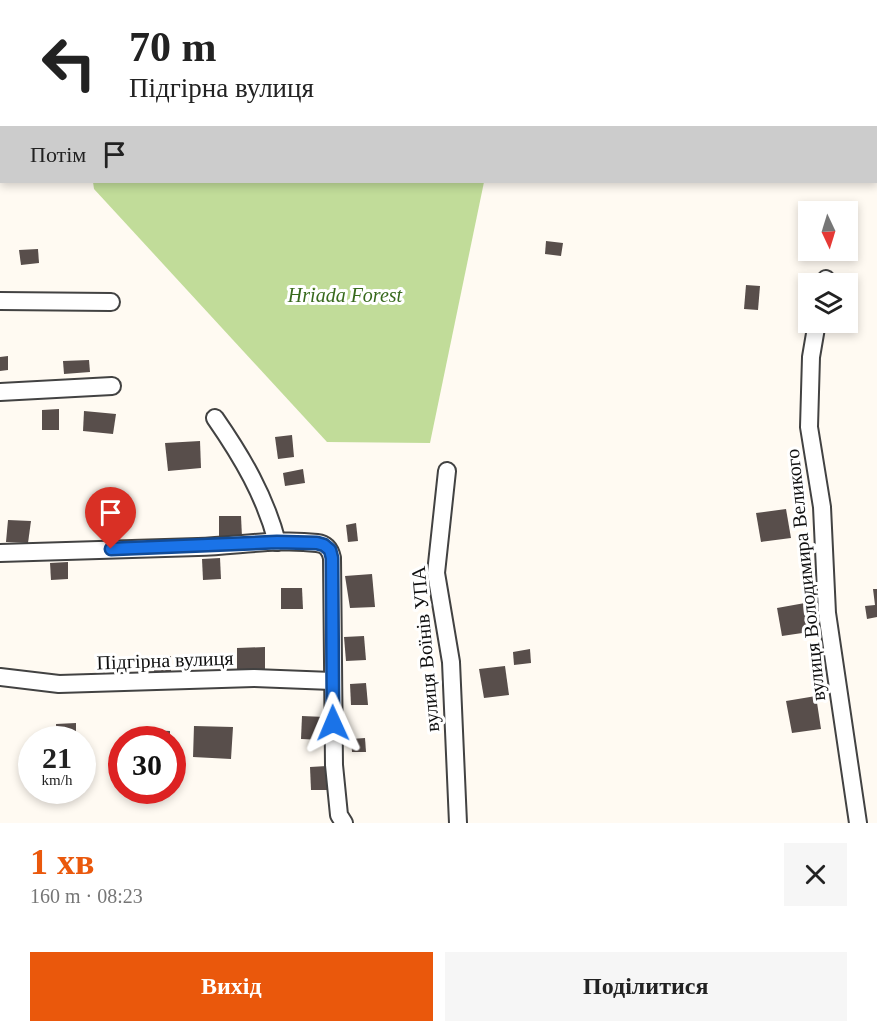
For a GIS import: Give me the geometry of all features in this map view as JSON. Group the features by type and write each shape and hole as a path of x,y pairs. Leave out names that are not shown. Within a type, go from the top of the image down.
{"street":[{"path":"0,301 111,302"},
{"name":"вулиця Володимира Великого","path":"815,333 811,357 809,427 822,507 826,613 858,823"},
{"path":"0,392 112,386"},
{"path":"215,418 251,475 270,514 277,542"},
{"name":"вулиця Воїнів УПА","path":"447,471 436,573 451,662 458,823"},
{"path":"0,553 200,547 277,542 324,545 330,550 332,558 334,765 339,815 344,823"},
{"name":"Підгірна вулиця","path":"0,677 59,684 254,678 332,681"}],"green space":[{"name":"Hriada Forest","path":"93,183 484,183 430,443 327,442 94,189"}],"building":[{"path":"546,241 563,243 561,256 545,254"},
{"path":"38,249 39,263 21,265 19,250"},
{"path":"746,285 760,286 758,310 744,309"},
{"path":"8,356 8,370 0,371 0,357"},
{"path":"89,360 90,372 64,374 63,361"},
{"path":"59,409 59,430 42,430 42,410"},
{"path":"84,411 116,414 113,434 83,431"},
{"path":"292,435 294,457 278,459 275,437"},
{"path":"200,441 201,468 168,471 165,443"},
{"path":"303,469 305,483 285,486 283,473"},
{"path":"786,509 791,538 761,542 756,513"},
{"path":"219,516 241,516 242,537 219,538"},
{"path":"8,520 31,521 28,543 6,542"},
{"path":"356,523 358,541 348,542 346,525"},
{"path":"220,558 221,579 203,580 202,559"},
{"path":"68,562 68,579 51,580 50,563"},
{"path":"372,574 375,607 350,608 345,576"},
{"path":"281,588 302,588 303,609 281,609"},
{"path":"873,589 877,589 877,617 867,619 865,606 875,605"},
{"path":"805,603 809,632 782,636 777,608"},
{"path":"364,636 366,660 346,661 344,637"},
{"path":"265,647 265,671 237,670 237,648"},
{"path":"530,649 531,663 514,665 513,652"},
{"path":"171,656 171,674 154,674 154,657"},
{"path":"505,666 509,695 484,698 479,669"},
{"path":"366,683 368,705 351,705 350,684"},
{"path":"816,696 821,729 792,733 786,701"},
{"path":"302,716 325,717 323,740 301,739"},
{"path":"76,723 76,726 56,726 56,724"},
{"path":"194,726 233,727 231,759 193,757"},
{"path":"365,738 366,752 352,752 351,739"},
{"path":"327,766 328,790 311,790 310,767"}],"route":[{"path":"111,549 277,542 324,545 330,550 332,558 333,723"}]}
